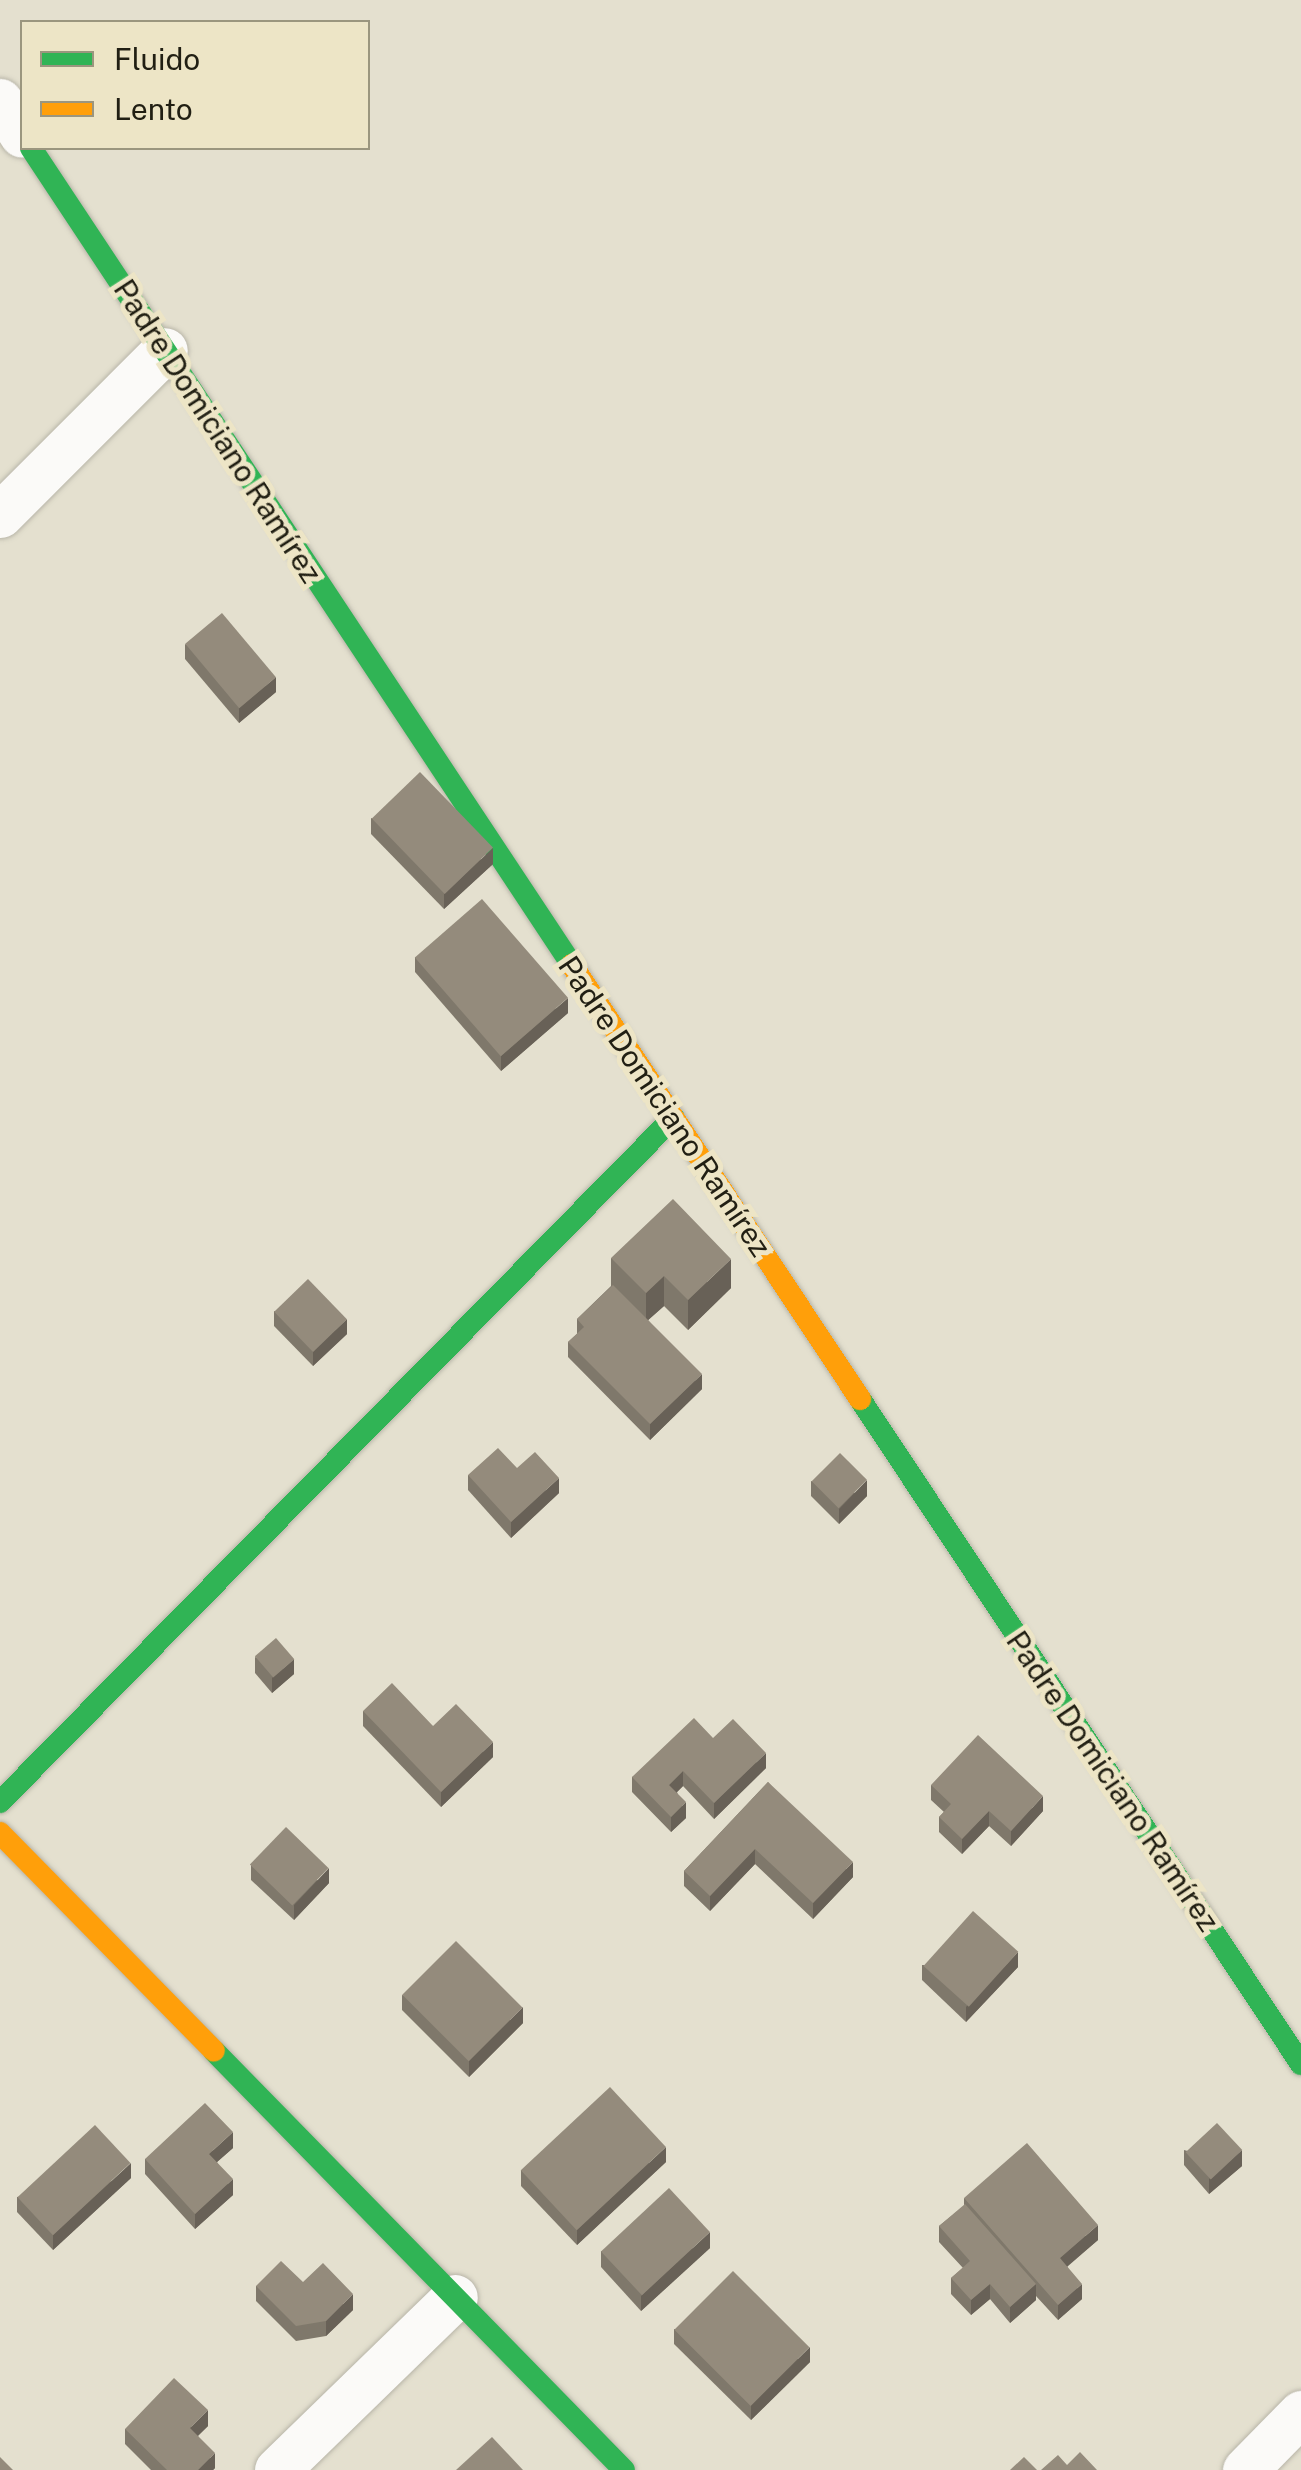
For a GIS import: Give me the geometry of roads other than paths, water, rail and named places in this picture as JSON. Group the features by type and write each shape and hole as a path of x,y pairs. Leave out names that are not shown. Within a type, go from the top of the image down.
{"street":[{"path":"0,100 20,131"},
{"name":"Padre Domiciano Ramírez","path":"32,150 1301,2064"},
{"path":"0,515 165,350"},
{"path":"0,1802 673,1118"},
{"path":"0,1833 624,2470"},
{"path":"278,2470 456,2298"},
{"path":"1245,2470 1301,2414"}]}
